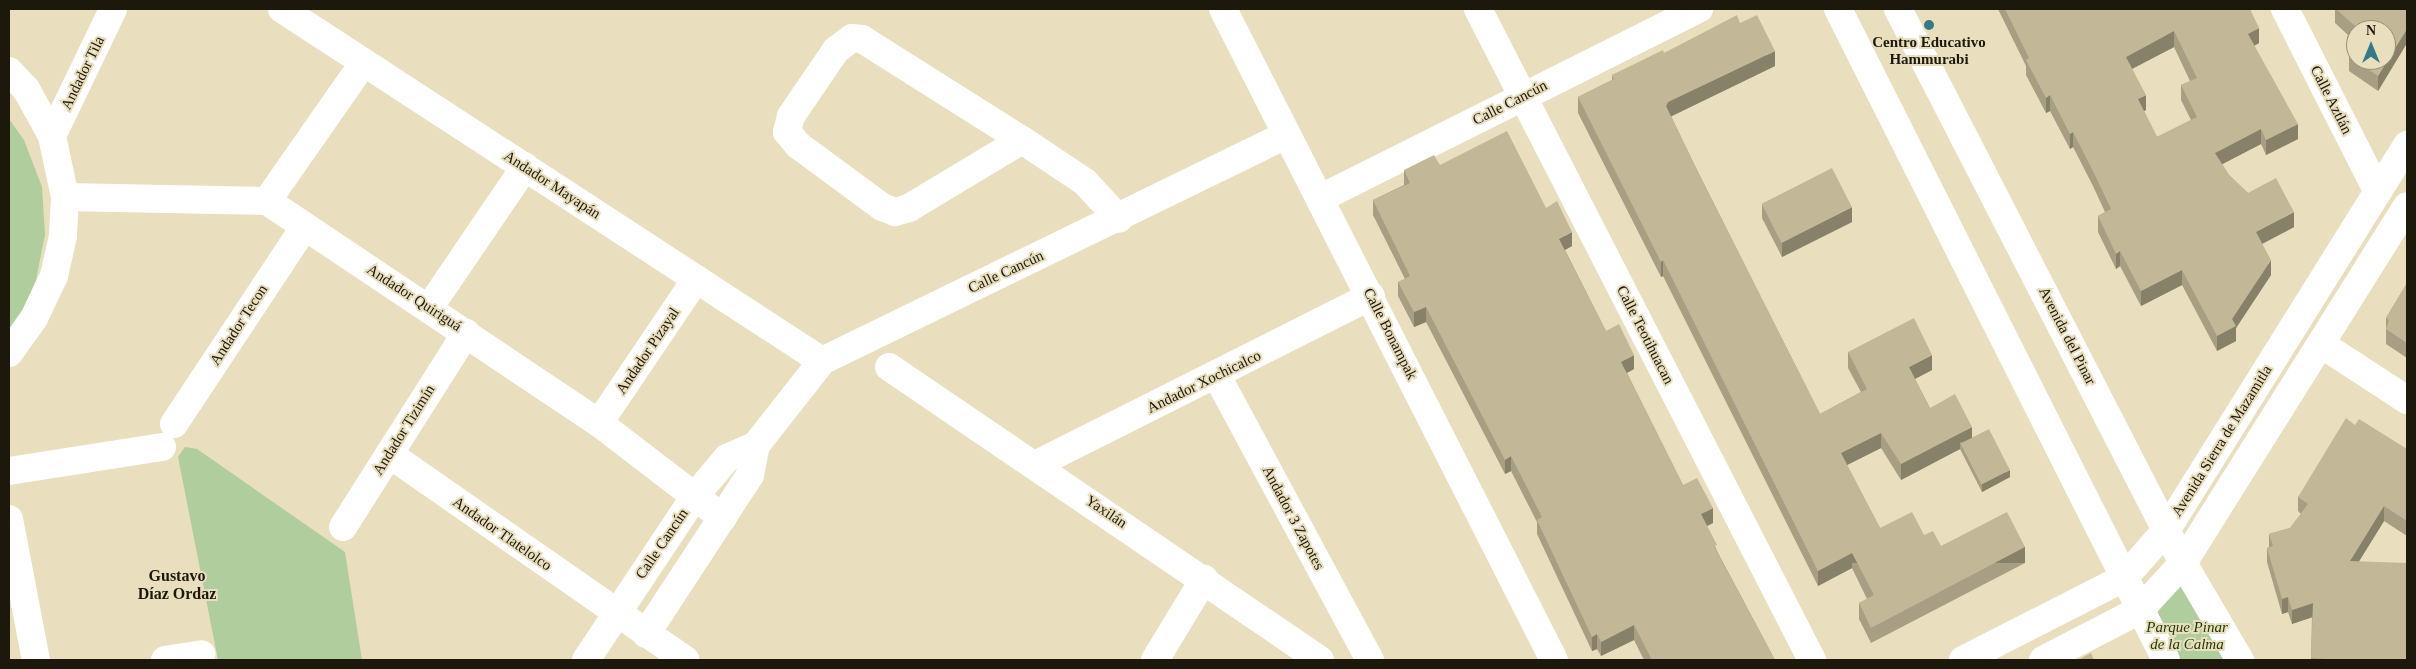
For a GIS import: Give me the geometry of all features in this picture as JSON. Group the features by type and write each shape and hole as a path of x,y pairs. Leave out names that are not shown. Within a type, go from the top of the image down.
{"street":[{"name":"Andador Tila","path":"52,136 114,9"},
{"name":"Andador Mayapán","path":"282,9 822,361"},
{"name":"Calle Bonampak","path":"1223,9 1286,135 1321,198 1371,296 1554,660"},
{"name":"Calle Teotihuacan","path":"1478,9 1812,660"},
{"name":"Calle Cancún","path":"1321,198 1699,9"},
{"path":"1838,9 2166,660"},
{"name":"Avenida del Pinar","path":"1898,9 2183,563 2240,660"},
{"name":"Calle Aztlán","path":"2285,9 2378,192"},
{"path":"1022,140 909,208 895,212 882,207 798,145 787,132 791,116 836,50 852,38 870,43 1022,140 1085,182 1119,219"},
{"path":"65,197 267,201 364,62"},
{"path":"9,71 26,89 52,136 65,197 63,236 54,276 34,318 9,353"},
{"name":"Calle Cancún","path":"646,634 750,475 756,445 822,361 1119,219 1286,135"},
{"name":"Avenida Sierra de Mazamitla","path":"1963,660 2124,578 2167,530 2407,145"},
{"path":"429,308 525,167"},
{"name":"Andador Quiriguá","path":"267,201 599,423 723,518"},
{"path":"2042,660 2140,610 2183,563 2407,206"},
{"name":"Andador Tecon","path":"9,471 168,435 304,226"},
{"name":"Andador Pizayal","path":"599,423 696,279"},
{"name":"Andador Xochicalco","path":"1036,465 1217,376 1371,296"},
{"name":"Andador Tizimín","path":"343,527 466,333"},
{"path":"2321,344 2407,400"},
{"name":"Yaxilán","path":"889,367 1204,579 1320,660"},
{"name":"Andador 3 Zapotes","path":"1217,376 1370,660"},
{"name":"Calle Cancún","path":"586,660 615,613 695,496 727,458 756,445"},
{"name":"Andador Tlatelolco","path":"389,454 685,660"},
{"path":"9,519 36,660"},
{"path":"1155,660 1204,579"},
{"path":"165,660 202,654"}],"green space":[{"path":"9,119 24,140 42,187 45,235 36,280 21,315 9,331"},
{"path":"185,447 197,449 345,552 362,660 218,660 178,457"},
{"name":"Parque Pinar de la Calma","path":"2182,578 2226,660 2176,660 2151,610"}],"building":[{"path":"2005,9 2250,9 2259,28 2248,34 2298,124 2266,140 2261,129 2215,153 2229,175 2248,193 2276,178 2294,212 2256,232 2271,260 2232,319 2236,326 2217,336 2182,270 2141,291 2120,251 2116,254 2098,216 2111,209 2093,171 2073,132 2070,134 2050,95 2046,98 2026,60 2029,58","holes":["2174,31 2197,78 2181,85 2197,117 2157,137 2138,99 2146,95 2126,57"]},
{"path":"2336,9 2407,9 2407,29 2396,47 2396,20 2348,20"},
{"path":"1737,15 1740,23 1757,15 1775,51 1668,102 1666,106 1820,414 1867,389 1848,352 1914,318 1932,355 1909,367 1930,408 1955,394 1972,427 1901,464 1881,433 1841,453 1880,528 1912,512 1924,535 1933,531 1941,546 2007,512 2025,547 1871,628 1859,603 1874,595 1852,553 1818,571 1663,260 1661,262 1578,97 1614,79 1612,75 1663,50 1664,53"},
{"path":"2369,70 2382,70 2378,76"},
{"path":"1507,131 1546,208 1557,201 1572,232 1559,239 1606,331 1619,324 1634,355 1621,362 1683,485 1697,478 1713,508 1701,514 1717,545 1714,546 1775,660 1652,660 1634,625 1601,642 1597,634 1592,637 1537,520 1542,517 1511,456 1505,460 1426,307 1414,312 1398,282 1410,276 1373,200 1410,183 1404,170 1434,155 1440,165"},
{"path":"1832,168 1852,207 1782,243 1762,204"},
{"path":"2407,283 2407,343 2386,329 2389,320 2386,318"},
{"path":"2346,418 2355,425 2359,419 2407,449 2407,521 2384,506 2350,561 2407,563 2407,660 2324,660 2311,658 2313,603 2292,610 2288,597 2282,599 2267,548 2273,546 2269,534 2290,528 2308,504 2298,497"},
{"path":"1989,429 2010,470 1981,485 1960,444"},
{"path":"2091,653 2094,660 2078,660"}],"place":[{"name":"Centro Educativo Hammurabi","path":"1929,25"}],"district":[{"name":"Gustavo Díaz Ordaz","path":"177,585"}]}
